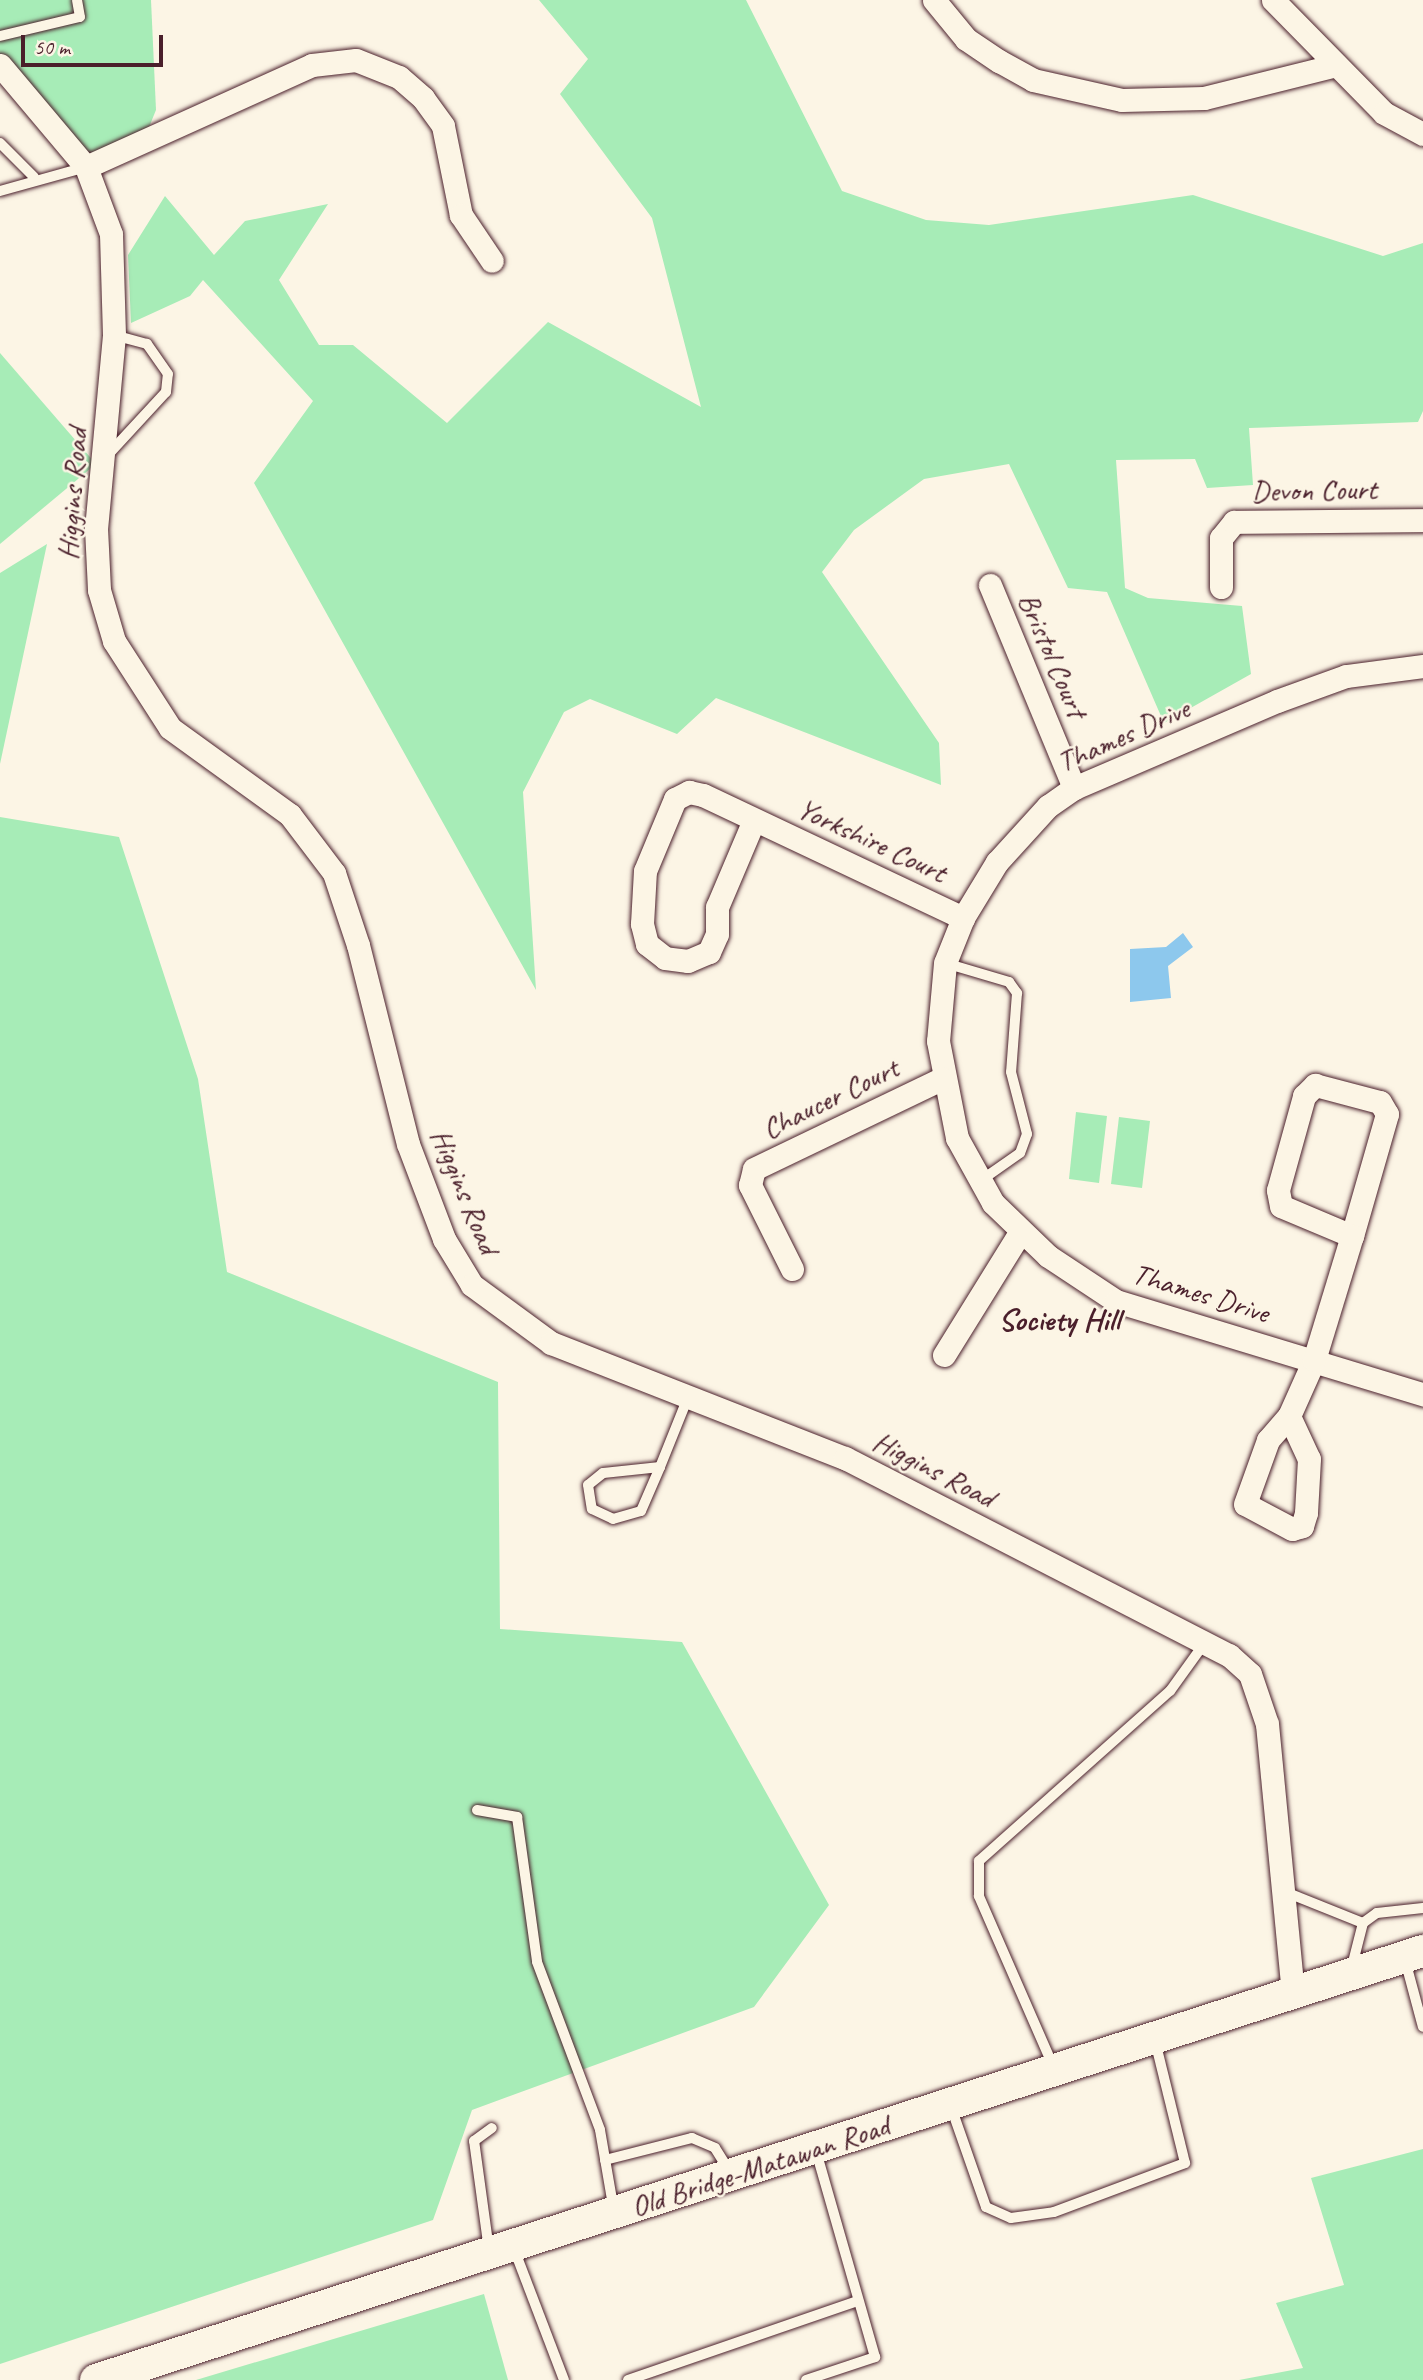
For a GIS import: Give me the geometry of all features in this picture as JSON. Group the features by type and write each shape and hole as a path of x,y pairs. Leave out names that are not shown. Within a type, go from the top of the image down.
{"main road":[{"name":"Old Bridge-Matawan Road","path":"96,2380 1414,1954"}],"street":[{"path":"934,0 966,38 1033,80 1122,100 1204,97 1336,65"},
{"path":"1273,0 1384,113 1423,134"},
{"path":"86,167 312,65 356,61 398,77 430,107 443,126 461,215 492,261"},
{"name":"Higgins Road","path":"0,65 86,167 111,234 114,335 97,570 114,641 170,728 290,815 334,873 408,1144 444,1239 472,1284 551,1343 687,1400 845,1458 1206,1640 1250,1674 1267,1724 1293,1994"},
{"name":"Devon Court","path":"1221,587 1221,538 1234,522 1423,520"},
{"name":"Bristol Court","path":"990,585 1074,788"},
{"name":"Thames Drive","path":"1423,666 1346,676 1074,788 997,862 964,918 946,963 941,1079 957,1138 980,1181 1019,1234 1116,1301 1423,1394"},
{"name":"Yorkshire Court","path":"754,820 717,907 717,934 709,952 688,961 665,958 647,944 643,902 645,872 675,799 703,795 964,918"},
{"name":"Chaucer Court","path":"793,1269 749,1176 941,1079"},
{"path":"1289,1416 1314,1360 1352,1236 1387,1114 1380,1102 1315,1085 1304,1096 1278,1190 1282,1206 1352,1236"},
{"path":"944,1355 1019,1234"}],"lane":[{"path":"0,36 80,18 77,0"},
{"path":"0,143 34,177"},
{"path":"0,191 34,177 86,167"},
{"path":"103,460 166,391 168,374 147,344 114,335"},
{"path":"946,963 1009,982 1017,993 1011,1072 1027,1134 1020,1153 980,1181"},
{"path":"660,1467 603,1473 587,1485 592,1508 612,1519 641,1511 660,1467 687,1400"},
{"path":"1055,2070 979,1896 979,1861 1170,1691 1206,1640"},
{"path":"477,1810 517,1817 537,1962 575,2052 605,2160 615,2213"},
{"path":"1283,1891 1363,1923"},
{"path":"1350,1975 1363,1923 1377,1913 1423,1908"},
{"path":"1414,1954 1423,2027"},
{"path":"950,2105 986,2207 1011,2218 1055,2212 1185,2162 1154,2038"},
{"path":"492,2127 474,2141 501,2249 564,2380"},
{"path":"605,2160 692,2138 715,2148 732,2175"},
{"path":"806,2380 875,2357 815,2148"},
{"path":"628,2380 857,2301"}],"green space":[{"path":"0,0 151,0 156,110 145,137 89,163 0,66"},
{"path":"539,0 746,0 842,191 926,220 989,225 1193,195 1383,256 1423,243 1423,411 1418,422 1249,428 1253,485 1207,488 1195,459 1116,460 1125,588 1148,598 1242,606 1251,674 1164,723 1107,592 1068,588 1009,464 924,479 854,530 822,572 939,743 941,785 716,698 677,734 590,699 564,712 523,792 536,990 254,483 313,401 203,280 190,296 131,323 128,255 165,196 214,255 245,221 328,204 279,280 319,345 353,345 447,423 548,322 701,407 652,218 560,94 588,59"},
{"path":"0,353 96,464 0,544"},
{"path":"47,544 0,764 0,573"},
{"path":"0,817 119,837 198,1079 227,1272 498,1382 500,1629 682,1642 829,1905 754,2007 472,2110 433,2220 0,2364"},
{"path":"1076,1112 1107,1116 1099,1183 1069,1179"},
{"path":"1119,1117 1150,1121 1142,1188 1111,1184"},
{"path":"1423,2149 1423,2380 1239,2380 1303,2368 1276,2303 1344,2285 1311,2178"},
{"path":"484,2294 508,2380 196,2380"}],"water":[{"path":"1183,933 1193,947 1168,966 1171,998 1130,1002 1130,949 1166,947"}],"district":[{"name":"Society Hill","path":"1059,1320"}]}
